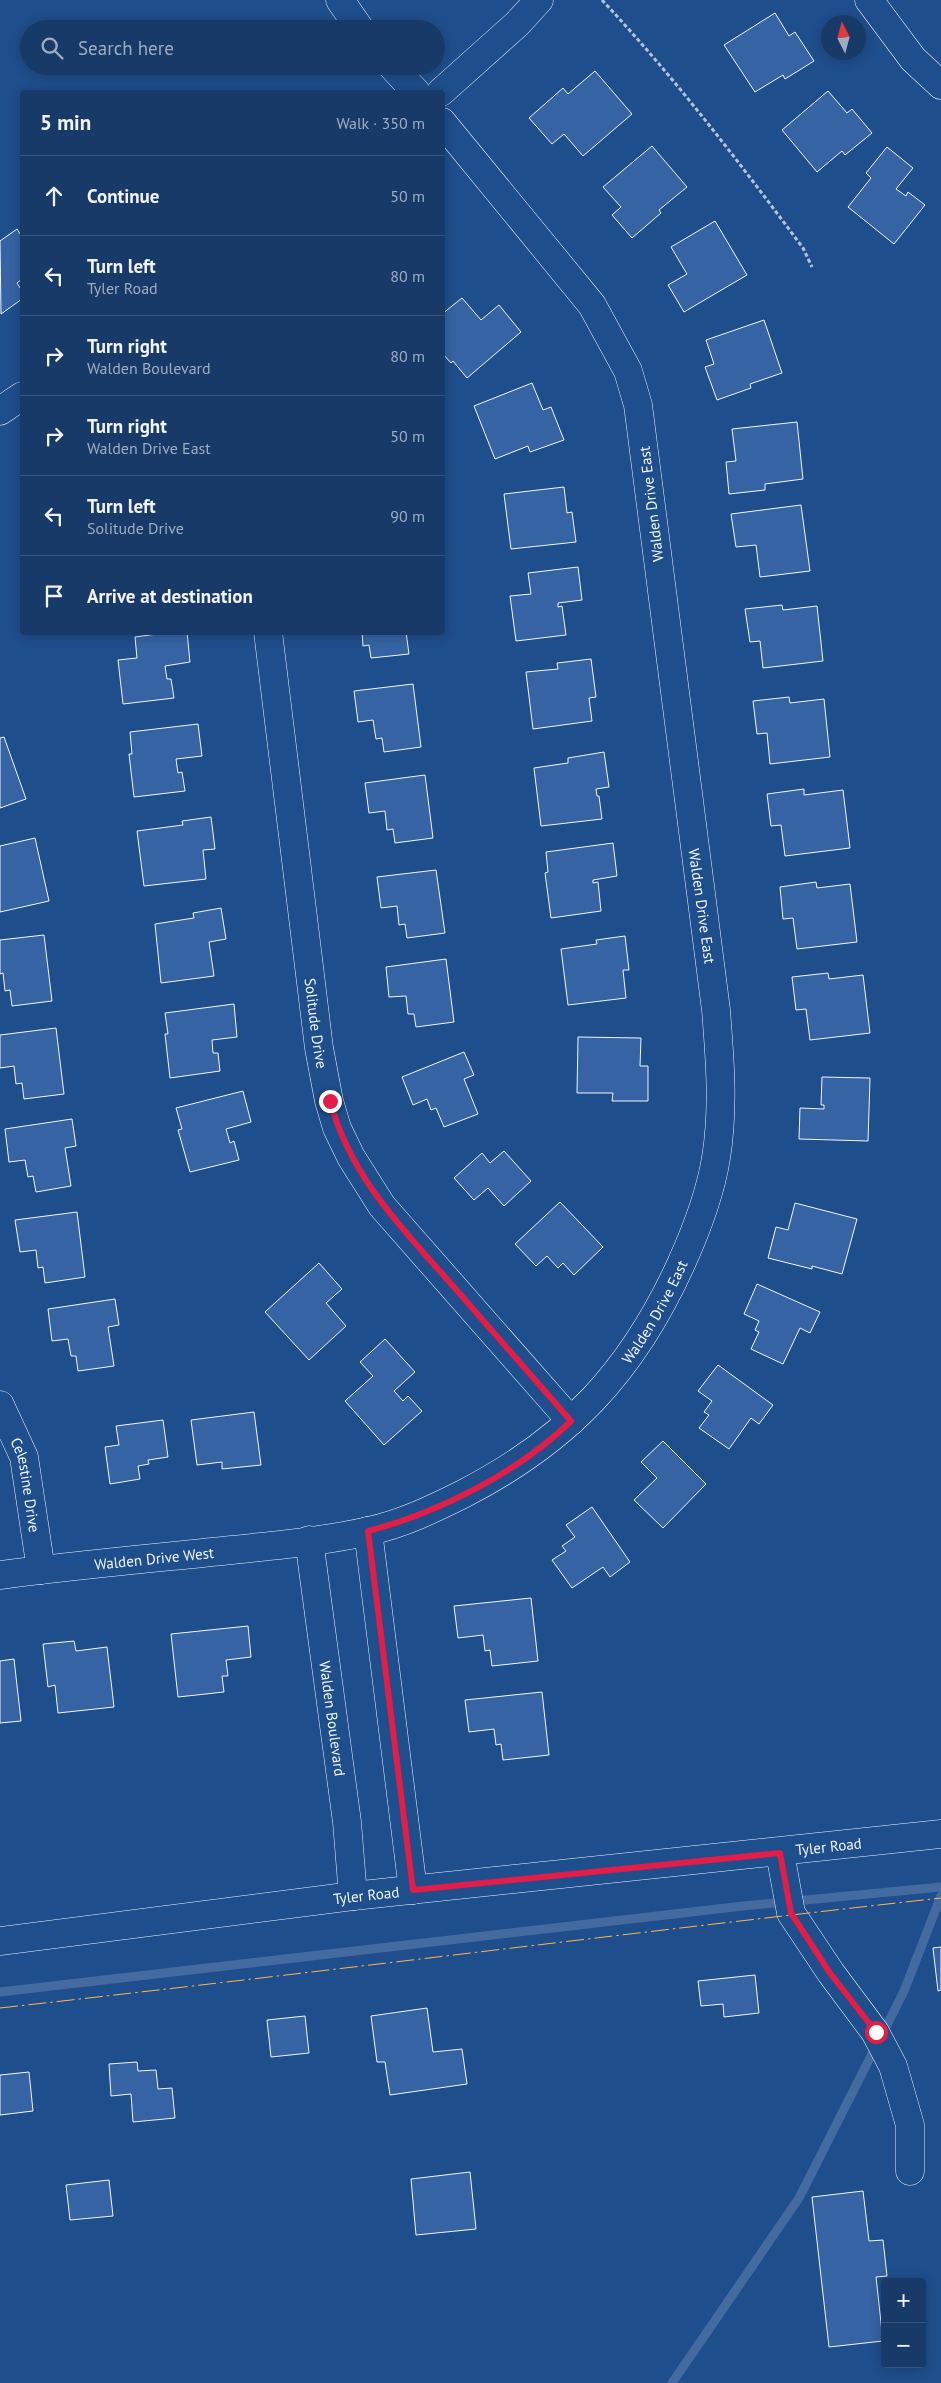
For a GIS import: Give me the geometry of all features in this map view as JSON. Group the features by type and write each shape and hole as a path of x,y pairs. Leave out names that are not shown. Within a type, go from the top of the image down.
{"street":[{"path":"340,0 354,20"},
{"path":"444,90 517,24 539,0"},
{"path":"869,0 912,59 941,85"},
{"path":"400,75 414,90"},
{"name":"Walden Drive East","path":"309,1540 368,1531 421,1515 487,1481 542,1445 599,1395 640,1342 669,1290 694,1232 716,1160 720,1123 720,1070 716,1010 670,667 644,441 638,405 628,371 592,305 445,126"},
{"path":"0,412 20,397"},
{"name":"Solitude Drive","path":"268,635 319,1048 337,1128 366,1183 382,1206 571,1421"},
{"name":"Celestine Drive","path":"0,1405 24,1457 41,1570"},
{"path":"368,1531 413,1890"},
{"name":"Walden Drive West","path":"0,1575 309,1540"},
{"name":"Walden Boulevard","path":"309,1540 347,1822 353,1896"},
{"name":"Tyler Road","path":"0,1941 353,1896 780,1853 941,1834"},
{"path":"780,1853 791,1913 830,1973 876,2032 893,2066 910,2125 910,2171"}],"path":[{"path":"602,0 646,47 692,102 802,248 812,267"}],"building":[{"path":"775,13 789,36 795,32 814,61 785,79 783,75 755,92 724,45"},
{"path":"595,71 632,114 583,156 564,134 552,144 529,118 563,88 568,94"},
{"path":"828,91 847,113 852,109 872,133 845,155 842,151 817,172 782,130"},
{"path":"652,146 687,187 659,210 661,213 632,238 612,215 621,207 603,187"},
{"path":"887,147 913,168 896,189 906,196 908,192 925,205 894,244 848,207 871,178 866,173"},
{"path":"715,221 747,275 684,312 668,285 687,274 671,247"},
{"path":"17,229 20,234 20,281 17,283 20,288 20,300 1,314 0,241"},
{"path":"462,298 481,320 499,305 521,332 467,378 453,361 451,363 445,356 445,312"},
{"path":"764,320 782,373 750,384 751,388 717,400 705,367 714,364 706,340"},
{"path":"532,383 543,410 551,407 564,440 530,452 528,446 495,459 474,406"},
{"path":"797,422 803,479 765,484 765,490 729,494 726,462 736,461 732,429"},
{"path":"564,487 567,513 572,512 576,542 511,549 504,494"},
{"path":"801,505 810,571 760,577 756,545 736,547 731,514"},
{"path":"578,567 582,600 558,603 558,607 562,606 566,635 516,641 510,596 531,594 528,573"},
{"path":"782,605 783,610 817,606 823,661 763,668 760,641 750,642 745,609"},
{"path":"187,635 190,662 165,666 167,679 171,679 174,698 123,704 118,660 137,658 135,637"},
{"path":"362,635 406,635 409,654 371,658 369,645 363,646"},
{"path":"591,659 596,697 589,698 592,721 533,729 526,672 558,669 557,663"},
{"path":"413,684 421,747 384,752 382,738 376,739 373,720 358,722 354,691"},
{"path":"789,697 790,703 824,699 830,757 770,764 767,733 757,734 753,701"},
{"path":"198,724 202,756 176,759 178,773 182,772 185,791 134,797 129,754 132,754 130,732"},
{"path":"4,737 26,799 0,808 0,738"},
{"path":"604,752 609,787 596,789 597,796 599,796 602,819 541,826 534,768 568,763 568,758"},
{"path":"425,775 433,838 395,843 393,829 387,830 385,811 369,813 365,783"},
{"path":"804,789 804,795 843,790 850,848 785,856 781,825 771,826 767,794"},
{"path":"211,817 215,849 203,850 206,879 144,886 137,831 183,825 182,821"},
{"path":"35,838 49,901 0,912 0,846"},
{"path":"613,843 617,876 593,880 593,883 598,882 601,911 551,918 545,873 548,872 546,852"},
{"path":"436,870 445,933 407,938 405,924 399,925 397,906 381,908 377,877"},
{"path":"816,882 817,888 850,884 857,942 797,949 793,918 783,919 780,887"},
{"path":"221,908 226,939 209,942 214,976 161,983 155,924 194,918 193,913"},
{"path":"44,935 52,1001 12,1006 10,990 5,991 3,973 0,974 0,940"},
{"path":"625,936 629,970 623,970 626,998 568,1005 561,949 597,944 596,940"},
{"path":"446,959 454,1022 416,1027 414,1014 408,1014 406,996 389,997 386,967"},
{"path":"828,973 829,979 863,975 870,1033 810,1040 806,1009 796,1010 792,977"},
{"path":"234,1004 237,1037 212,1040 213,1053 218,1053 220,1071 170,1078 165,1034 168,1034 165,1013"},
{"path":"56,1028 64,1094 24,1099 22,1083 16,1084 14,1066 0,1068 0,1035"},
{"path":"578,1037 641,1038 640,1066 648,1066 648,1101 612,1101 613,1093 577,1093"},
{"path":"464,1052 474,1075 464,1079 478,1114 444,1127 436,1108 431,1110 427,1099 413,1105 402,1077"},
{"path":"822,1077 870,1078 868,1141 799,1139 800,1108 824,1109 824,1105 821,1105"},
{"path":"243,1091 251,1122 226,1129 230,1143 234,1141 239,1160 190,1172 178,1130 182,1129 176,1108"},
{"path":"72,1119 76,1146 65,1148 71,1186 36,1192 33,1176 28,1177 25,1160 9,1162 5,1129"},
{"path":"504,1151 531,1181 504,1206 488,1188 474,1200 454,1178 482,1153 490,1163"},
{"path":"560,1202 603,1247 574,1275 563,1263 558,1268 547,1256 536,1266 515,1244"},
{"path":"795,1203 857,1219 842,1274 768,1258 776,1227 788,1230"},
{"path":"77,1212 85,1277 45,1283 43,1267 38,1268 36,1250 20,1252 15,1220"},
{"path":"319,1263 342,1289 326,1303 346,1326 309,1360 265,1312"},
{"path":"757,1284 820,1312 810,1333 800,1328 783,1364 751,1349 759,1332 755,1330 759,1321 744,1314"},
{"path":"115,1299 119,1325 108,1327 114,1366 78,1371 76,1356 71,1356 68,1339 52,1341 48,1309"},
{"path":"385,1339 415,1372 394,1391 403,1401 408,1396 422,1411 384,1445 345,1401 373,1376 360,1362"},
{"path":"718,1365 773,1405 759,1424 751,1418 729,1449 699,1428 709,1415 704,1412 712,1401 698,1391"},
{"path":"254,1412 261,1465 222,1469 222,1462 197,1465 191,1420"},
{"path":"163,1420 168,1457 148,1460 149,1464 138,1466 140,1479 110,1484 105,1447 119,1445 116,1426"},
{"path":"663,1441 706,1484 663,1528 634,1500 657,1478 641,1462"},
{"path":"592,1507 630,1562 610,1577 603,1567 572,1588 552,1560 566,1551 562,1546 575,1537 566,1525"},
{"path":"531,1598 538,1661 492,1666 490,1650 485,1651 483,1635 458,1638 454,1606"},
{"path":"248,1626 251,1657 226,1660 228,1676 222,1676 224,1692 178,1697 171,1634"},
{"path":"74,1641 76,1651 107,1647 114,1707 58,1713 55,1685 48,1687 43,1644"},
{"path":"14,1659 21,1721 0,1723 0,1661"},
{"path":"542,1692 549,1755 503,1760 501,1744 496,1745 494,1729 469,1732 465,1700"},
{"path":"941,1947 941,1990 938,1991 933,1948"},
{"path":"755,1975 759,2013 724,2017 723,2004 701,2006 698,1981"},
{"path":"427,2008 433,2052 462,2049 467,2084 390,2095 385,2062 377,2062 371,2016"},
{"path":"305,2016 309,2053 271,2057 267,2020"},
{"path":"137,2062 138,2071 156,2070 158,2089 172,2088 175,2118 133,2122 131,2094 111,2096 109,2064"},
{"path":"29,2072 33,2111 0,2115 0,2075"},
{"path":"470,2172 476,2229 416,2235 411,2179"},
{"path":"109,2180 113,2216 70,2220 66,2185"},
{"path":"863,2191 869,2241 883,2240 887,2276 876,2277 881,2341 829,2347 812,2197"}],"waterway":[{"path":"0,1992 743,1906 941,1887"},
{"path":"882,2035 904,1991 941,1896"},
{"path":"672,2383 799,2198 876,2046"}],"power":[{"path":"0,2008 941,1898"}],"route":[{"path":"330,1101 337,1128 350,1157 382,1206 571,1421 559,1434 487,1481 421,1515 368,1531 408,1836 413,1890 780,1853 791,1913 830,1973 876,2032"}]}
